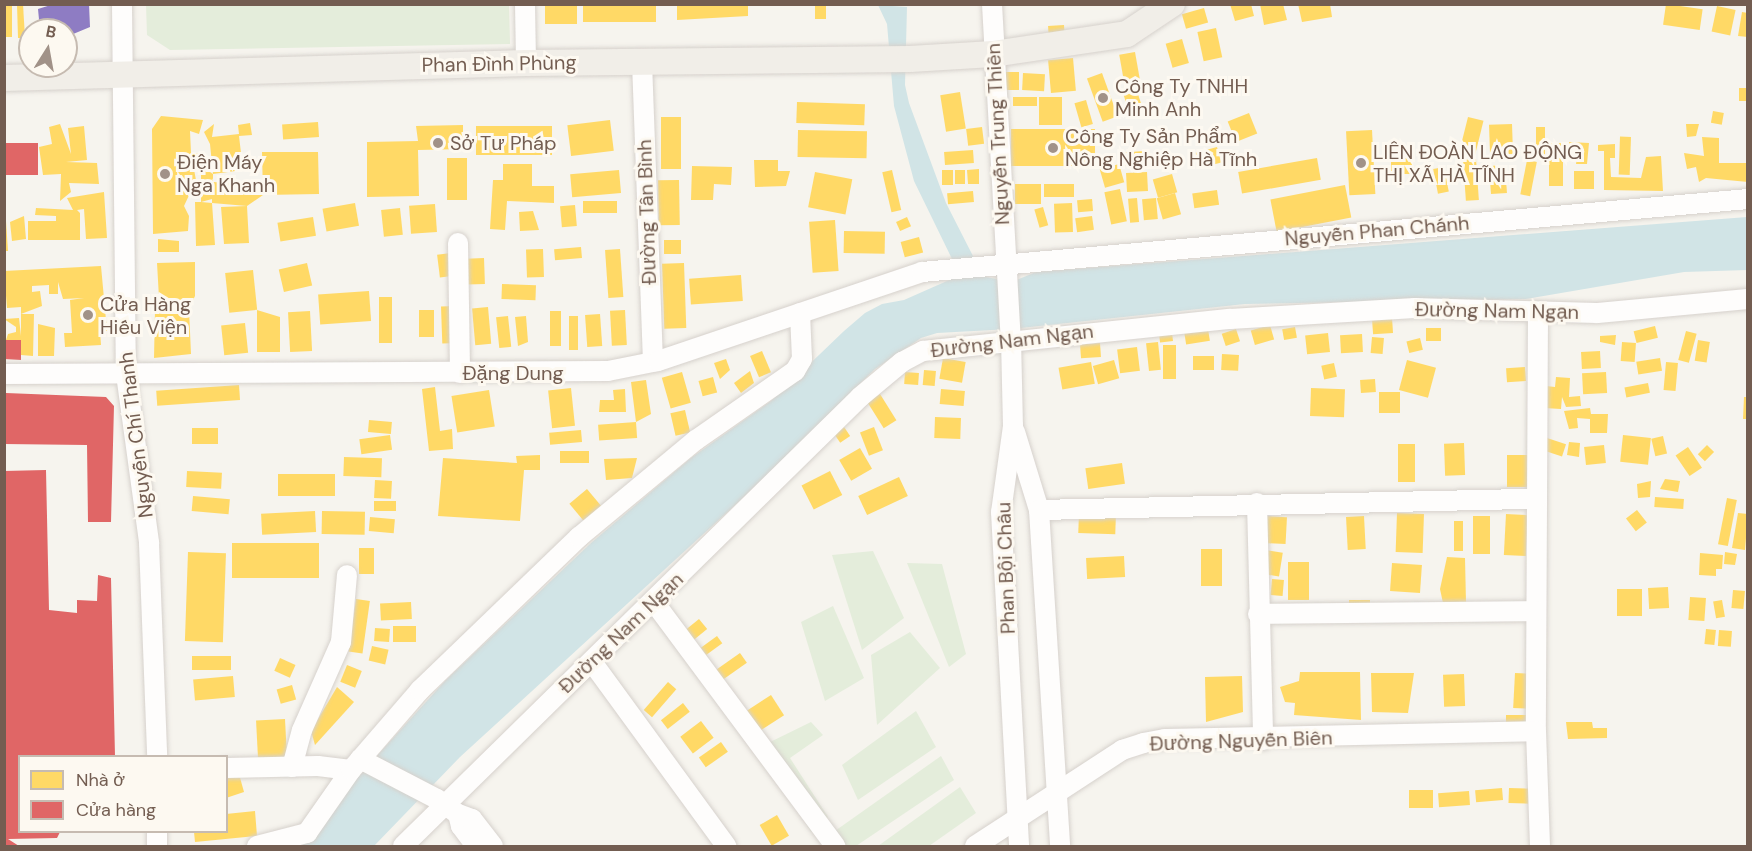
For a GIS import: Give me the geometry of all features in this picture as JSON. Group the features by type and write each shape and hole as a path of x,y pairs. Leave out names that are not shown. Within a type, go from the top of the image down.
{"main road":[{"name":"Phan Đình Phùng","path":"4,78 526,63 898,60 993,54 1126,34 1172,4"}],"street":[{"name":"Nguyễn Chí Thanh","path":"122,4 126,374 149,543 157,755"},
{"path":"525,4 526,63"},
{"name":"Nguyễn Trung Thiên","path":"992,4 993,54 1011,339 1013,426"},
{"name":"Đường Tân Bình","path":"642,62 653,362"},
{"name":"Nguyễn Phan Chánh","path":"1006,263 1748,199"},
{"path":"459,243 460,373"},
{"name":"Đặng Dung","path":"4,374 608,371 653,362 922,272 1006,263"},
{"name":"Đường Nam Ngạn","path":"403,846 654,602 860,397 902,362 923,351 1011,339 1415,308 1597,313 1748,299"},
{"path":"257,846 307,833 420,690 579,537 696,440 795,371 802,359 800,313"},
{"path":"1538,313 1536,731 1540,846"},
{"name":"Phan Bội Châu","path":"1013,426 1039,510 1060,846"},
{"name":"Phan Bội Châu","path":"1013,426 1001,512 1019,846"},
{"path":"1039,510 1257,503 1537,500"},
{"path":"1257,503 1258,614 1263,740"},
{"path":"292,767 305,722 341,642 347,575"},
{"path":"654,602 834,846"},
{"path":"1258,614 1536,611"},
{"path":"592,662 726,846"},
{"name":"Đường Nguyễn Biên","path":"975,846 1122,750 1143,743 1165,739 1263,740 1536,731"},
{"path":"228,768 360,765 472,819 493,846"},
{"path":"447,805 476,846"}],"green space":[{"path":"146,5 509,5 510,44 170,50 147,35"},
{"path":"873,551 904,618 862,650 832,555"},
{"path":"907,563 942,564 966,654 949,667"},
{"path":"833,606 864,678 825,701 801,622"},
{"path":"910,632 940,668 877,725 871,655"},
{"path":"916,711 936,747 858,800 842,765"},
{"path":"811,722 823,735 790,758 828,817 811,832 760,747"},
{"path":"941,756 954,780 856,846 829,846 825,838"},
{"path":"960,787 976,813 929,846 878,846"}],"shaded area":[{"path":"878,5 907,7 905,85 909,103 946,203 974,258 953,261 914,181 894,106 887,24"},
{"path":"1747,217 1747,270 1684,272 1526,299 1245,304 1011,329 937,333 921,338 875,369 746,495 460,757 374,846 295,846 445,681 591,543 691,458 771,401 844,331 865,313 882,304 904,300 965,273 1012,282 1036,272"}],"building: Nhà ở":[{"path":"4,4 12,4 12,37 4,37"},
{"path":"17,4 23,4 24,18 18,18 18,38"},
{"path":"545,4 577,4 577,24 545,24"},
{"path":"583,4 656,4 656,22 583,22"},
{"path":"677,4 748,4 748,16 677,20"},
{"path":"1230,4 1251,4 1254,16 1235,21"},
{"path":"1260,4 1283,4 1287,20 1264,25"},
{"path":"1298,4 1330,4 1332,17 1302,22"},
{"path":"1666,4 1703,9 1700,30 1663,25"},
{"path":"815,5 826,5 826,19 815,19"},
{"path":"1717,6 1736,10 1730,35 1712,31"},
{"path":"1204,8 1208,22 1186,29 1182,14"},
{"path":"1742,12 1748,13 1748,37 1738,36"},
{"path":"1064,25 1065,38 1049,39 1048,26"},
{"path":"1216,28 1222,57 1204,61 1197,32"},
{"path":"1182,39 1189,63 1173,68 1166,44"},
{"path":"1135,52 1140,80 1124,82 1119,55"},
{"path":"1073,58 1076,91 1051,93 1048,60"},
{"path":"1004,72 1019,72 1019,90 1004,90"},
{"path":"1023,73 1045,74 1044,91 1022,90"},
{"name":"Công Ty TNHH Minh Anh","path":"1102,73 1118,116 1103,122 1087,78"},
{"path":"1739,88 1748,88 1748,101 1739,101"},
{"path":"1137,91 1142,106 1129,111 1124,95"},
{"path":"960,92 966,129 946,132 940,95"},
{"path":"1013,97 1037,97 1037,106 1013,106"},
{"path":"1039,97 1062,97 1062,125 1039,125"},
{"path":"1086,100 1093,124 1081,127 1074,103"},
{"path":"797,102 865,104 864,125 796,123"},
{"path":"1713,111 1724,113 1722,125 1711,123"},
{"path":"1249,113 1257,133 1236,142 1228,122"},
{"path":"161,116 203,120 199,134 190,131 191,153 200,153 200,167 193,164 198,191 191,191 184,206 189,216 188,231 153,234 152,129"},
{"path":"661,117 681,117 681,169 661,169"},
{"path":"1468,117 1484,121 1475,155 1460,151"},
{"path":"610,120 614,151 571,156 567,125"},
{"path":"318,122 319,137 283,139 282,125"},
{"path":"250,123 252,135 239,136 243,170 213,174 210,144 204,132 214,124 212,137 239,134 238,125"},
{"path":"60,124 71,154 68,128 84,126 87,160 66,162 97,163 99,184 69,183 71,192 60,201 61,174 43,175 39,147 52,144 49,127"},
{"path":"1512,124 1513,154 1490,155 1489,125"},
{"path":"1686,124 1699,124 1696,136 1687,137"},
{"path":"463,125 463,149 418,150 419,196 367,197 367,142 418,141 416,126"},
{"path":"476,126 552,126 552,155 476,155"},
{"path":"982,127 984,144 968,146 966,129"},
{"path":"1536,127 1545,127 1545,158 1536,158"},
{"name":"Công Ty Sản Phẩm Nông Nghiệp Hà Tĩnh","path":"1011,129 1095,129 1095,166 1011,166"},
{"path":"798,130 867,131 867,158 798,157"},
{"name":"LIÊN ĐOÀN LAO ĐỘNG THỊ XÃ HÀ TĨNH","path":"1372,130 1375,194 1349,195 1346,131"},
{"path":"1620,137 1631,137 1630,175 1619,175"},
{"path":"1702,137 1719,138 1719,163 1748,163 1748,182 1706,178 1699,182 1696,167 1687,169 1684,153 1704,156"},
{"path":"1569,142 1589,143 1587,164 1576,164 1578,151 1570,150"},
{"path":"1549,143 1563,143 1563,186 1549,186"},
{"path":"1615,144 1615,158 1610,158 1611,177 1641,178 1646,157 1661,156 1663,191 1604,190 1604,151 1598,151 1598,145"},
{"path":"1217,147 1221,162 1200,168 1196,153"},
{"path":"973,150 974,163 945,165 944,152"},
{"path":"1391,150 1412,150 1412,174 1391,174"},
{"path":"1144,151 1145,164 1125,165 1124,152"},
{"path":"262,152 318,152 319,194 263,195"},
{"path":"447,158 467,158 467,200 447,200"},
{"path":"1317,158 1321,180 1242,194 1238,172"},
{"path":"1476,159 1479,200 1466,201 1463,160"},
{"path":"754,160 778,160 778,171 790,171 786,186 755,187"},
{"path":"1527,160 1537,162 1530,196 1520,194"},
{"path":"503,164 532,164 532,186 554,186 554,203 507,201 505,230 490,229 493,180 503,180"},
{"path":"1119,164 1124,182 1105,188 1100,170"},
{"path":"1505,165 1507,193 1491,194 1489,166"},
{"path":"692,166 732,167 731,185 714,184 713,200 691,200"},
{"path":"1444,167 1449,192 1438,194 1433,169"},
{"path":"979,169 979,184 968,184 967,170"},
{"path":"207,170 213,174 213,182 257,185 263,195 247,206 212,203 212,199 201,202 201,173"},
{"path":"619,170 621,193 572,197 570,174"},
{"path":"892,170 901,210 891,212 882,172"},
{"path":"942,170 953,170 953,185 942,185"},
{"path":"955,170 965,170 965,184 955,184"},
{"path":"1574,171 1594,171 1594,189 1574,189"},
{"path":"815,172 852,179 845,215 808,207"},
{"path":"1147,172 1148,191 1127,192 1126,173"},
{"path":"1172,174 1177,192 1158,198 1153,180"},
{"path":"658,180 679,180 680,225 659,225"},
{"path":"1015,184 1041,184 1041,204 1015,204"},
{"path":"1044,184 1074,184 1074,197 1044,197"},
{"path":"1345,185 1351,217 1277,232 1270,200"},
{"path":"1120,189 1127,221 1111,225 1104,192"},
{"path":"1217,190 1219,205 1194,208 1192,193"},
{"path":"973,191 974,202 948,204 947,193"},
{"path":"104,192 107,238 86,239 84,209 77,210 80,213 80,240 28,240 28,221 56,221 56,216 35,215 36,208 73,210 67,198"},
{"path":"1175,193 1181,214 1163,219 1157,198"},
{"path":"1137,198 1139,222 1130,223 1128,199"},
{"path":"1156,198 1158,219 1144,220 1142,199"},
{"path":"1092,199 1093,211 1078,212 1077,200"},
{"path":"583,201 617,201 617,213 583,213"},
{"path":"195,202 212,203 215,245 196,246"},
{"path":"355,203 359,226 326,231 323,209"},
{"path":"1072,203 1073,232 1055,233 1054,204"},
{"path":"435,204 437,232 411,234 409,206"},
{"path":"575,205 577,226 562,227 560,206"},
{"path":"5,206 8,251 5,251"},
{"path":"247,206 249,243 224,244 221,207"},
{"path":"1043,207 1048,225 1040,228 1034,209"},
{"path":"400,208 403,235 384,237 381,210"},
{"path":"533,211 539,230 520,231 519,212"},
{"path":"24,216 26,239 12,241 10,222"},
{"path":"1092,216 1094,230 1077,232 1075,218"},
{"path":"313,217 316,236 280,241 277,223"},
{"path":"907,217 911,226 900,231 896,222"},
{"path":"835,220 839,271 813,273 809,222"},
{"path":"844,231 885,232 885,254 844,253"},
{"path":"919,237 923,252 905,257 901,242"},
{"path":"158,239 179,241 179,252 158,252"},
{"path":"664,240 681,240 681,254 664,254"},
{"path":"581,247 582,258 555,260 554,249"},
{"path":"543,249 544,277 527,278 526,250"},
{"path":"620,249 623,297 608,298 605,250"},
{"path":"451,253 454,276 440,278 437,255"},
{"path":"484,258 485,284 467,285 466,259"},
{"path":"195,262 195,296 189,309 191,354 154,358 155,310 159,298 157,263"},
{"path":"307,263 312,285 284,292 279,270"},
{"path":"684,263 686,328 664,329 662,264"},
{"path":"101,266 107,331 100,331 101,345 65,347 64,333 72,333 70,300 84,298 63,299 58,282 58,294 49,294 49,285 32,286 32,292 40,291 42,306 21,314 21,307 7,308 4,271"},
{"path":"253,270 257,310 229,313 225,273"},
{"path":"741,275 743,301 691,305 689,279"},
{"path":"502,284 536,285 535,300 501,299"},
{"path":"369,291 371,321 320,324 318,295"},
{"path":"379,297 392,297 392,343 379,343"},
{"path":"456,306 457,343 442,344 441,307"},
{"path":"488,307 491,344 475,345 472,308"},
{"path":"257,310 280,317 280,352 257,352"},
{"path":"419,310 434,310 434,337 419,337"},
{"path":"625,310 627,345 612,346 610,311"},
{"path":"310,311 312,351 290,352 288,312"},
{"path":"550,311 561,311 561,346 550,346"},
{"path":"21,314 34,314 33,356 21,355 21,340 6,340 8,334 16,332 16,327 4,319 19,318 21,336"},
{"path":"600,314 602,346 587,347 585,315"},
{"path":"508,316 511,347 499,348 496,317"},
{"path":"526,316 528,342 518,346 515,317"},
{"path":"569,316 578,316 578,350 569,350"},
{"path":"1392,318 1393,333 1373,334 1372,319"},
{"path":"245,323 248,353 224,355 221,326"},
{"path":"38,324 55,328 54,356 38,356"},
{"path":"1270,325 1274,339 1255,345 1251,331"},
{"path":"1655,326 1658,338 1637,343 1634,331"},
{"path":"1295,327 1297,338 1284,340 1282,329"},
{"path":"1426,328 1441,328 1441,341 1426,341"},
{"path":"1208,329 1210,341 1186,345 1184,333"},
{"path":"1236,329 1240,341 1226,346 1222,334"},
{"path":"1686,331 1697,334 1689,363 1678,360"},
{"path":"1172,333 1173,341 1160,343 1159,335"},
{"path":"1328,333 1330,352 1307,354 1305,335"},
{"path":"1362,334 1363,352 1341,353 1340,335"},
{"path":"1616,335 1615,345 1600,342 1600,336"},
{"path":"1372,337 1384,338 1383,354 1371,353"},
{"path":"1420,338 1423,350 1409,353 1406,341"},
{"path":"1698,340 1710,342 1707,363 1695,361"},
{"path":"1158,342 1161,370 1149,371 1146,343"},
{"path":"1622,342 1636,343 1635,362 1621,361"},
{"path":"1100,343 1101,357 1081,358 1080,344"},
{"path":"1163,345 1176,345 1176,379 1163,379"},
{"path":"1137,347 1140,371 1120,373 1117,349"},
{"path":"762,351 771,372 759,377 750,356"},
{"path":"1600,351 1601,368 1582,369 1581,352"},
{"path":"1222,354 1239,355 1238,371 1221,370"},
{"path":"1193,356 1214,356 1214,370 1193,370"},
{"path":"943,358 966,362 962,383 939,379"},
{"path":"1660,358 1662,371 1638,375 1636,362"},
{"path":"726,359 730,370 720,379 714,363"},
{"path":"1114,360 1119,378 1098,384 1093,366"},
{"path":"1407,360 1436,368 1428,398 1399,390"},
{"path":"1091,362 1095,384 1062,389 1059,368"},
{"path":"1666,362 1678,363 1676,391 1664,390"},
{"path":"1334,363 1337,377 1324,379 1321,366"},
{"path":"1525,367 1526,381 1507,382 1506,368"},
{"path":"924,370 936,371 935,386 923,385"},
{"path":"750,371 754,383 741,393 734,383"},
{"path":"682,372 691,403 671,409 662,378"},
{"path":"905,372 919,373 918,385 904,384"},
{"path":"1606,372 1607,393 1583,394 1582,373"},
{"path":"713,377 717,392 703,396 699,381"},
{"path":"1556,377 1570,378 1569,397 1580,396 1581,406 1566,407 1562,397 1561,409 1544,408 1546,386 1555,387"},
{"path":"1375,379 1376,392 1361,393 1360,380"},
{"path":"646,380 651,414 636,422 631,382"},
{"path":"1648,383 1650,393 1626,397 1624,388"},
{"path":"239,385 240,400 157,406 156,391"},
{"path":"435,387 440,431 452,429 453,449 429,451 422,389"},
{"path":"571,388 575,426 552,428 548,390"},
{"path":"1311,388 1345,389 1344,417 1310,416"},
{"path":"625,389 626,412 599,412 600,400 614,400 613,390"},
{"path":"941,389 965,391 964,406 940,404"},
{"path":"489,390 495,427 457,432 451,396"},
{"path":"1379,392 1400,392 1400,413 1379,413"},
{"path":"880,394 896,420 884,428 867,402"},
{"path":"1744,397 1748,397 1748,419 1743,419"},
{"path":"1590,408 1591,414 1608,414 1607,433 1590,433 1590,419 1577,418 1578,428 1569,429 1564,411"},
{"path":"685,410 690,432 676,436 670,413"},
{"path":"935,417 961,418 960,439 934,438"},
{"path":"369,420 392,422 391,434 368,432"},
{"path":"636,422 637,438 599,441 598,425"},
{"path":"844,427 850,436 840,443 834,434"},
{"path":"874,427 883,450 869,456 860,432"},
{"path":"192,428 218,428 218,444 192,444"},
{"path":"581,430 582,442 550,445 549,433"},
{"path":"390,435 392,450 361,454 359,439"},
{"path":"1623,435 1651,438 1648,465 1620,462"},
{"path":"1663,436 1667,454 1655,456 1651,439"},
{"path":"1547,438 1566,444 1562,457 1543,450"},
{"path":"1569,442 1580,443 1579,457 1567,455"},
{"path":"1464,443 1465,475 1445,476 1444,444"},
{"path":"1398,444 1415,444 1415,482 1398,482"},
{"path":"1604,445 1606,463 1586,465 1584,447"},
{"path":"1707,445 1714,452 1705,461 1698,454"},
{"path":"1688,447 1702,468 1690,476 1676,455"},
{"path":"860,448 872,469 851,481 839,460"},
{"path":"560,451 589,451 589,463 560,463"},
{"path":"540,455 540,470 524,470 520,521 438,516 443,458 517,463 516,456"},
{"path":"1507,455 1529,455 1529,487 1507,487"},
{"path":"344,457 382,458 381,477 343,476"},
{"path":"637,458 632,478 606,480 604,459"},
{"path":"1122,463 1125,484 1088,489 1085,468"},
{"path":"187,471 222,473 221,489 186,487"},
{"path":"830,471 842,495 814,510 801,486"},
{"path":"278,474 335,474 335,496 278,496"},
{"path":"899,477 908,496 867,515 858,496"},
{"path":"1665,479 1680,481 1678,492 1660,489"},
{"path":"375,480 392,481 391,499 374,498"},
{"path":"1651,481 1650,497 1638,498 1637,484"},
{"path":"587,489 603,508 585,523 569,504"},
{"path":"193,496 230,499 229,514 192,511"},
{"path":"1655,497 1684,499 1683,509 1654,507"},
{"path":"1727,498 1737,500 1728,546 1718,544"},
{"path":"374,501 396,501 396,511 374,511"},
{"path":"1637,510 1647,523 1636,531 1626,519"},
{"path":"315,511 316,532 262,535 261,514"},
{"path":"322,511 365,512 365,535 322,534"},
{"path":"1079,512 1116,513 1115,534 1078,533"},
{"path":"1397,513 1424,514 1423,553 1396,552"},
{"path":"1738,513 1748,514 1745,550 1732,548"},
{"path":"1506,514 1528,515 1526,556 1504,555"},
{"path":"1265,516 1287,517 1286,544 1264,543"},
{"path":"1364,516 1366,549 1348,550 1346,517"},
{"path":"1473,516 1490,516 1490,554 1473,554"},
{"path":"370,517 395,519 394,533 369,531"},
{"path":"1454,521 1463,521 1463,551 1454,551"},
{"path":"232,543 319,543 319,578 232,578"},
{"path":"359,548 374,548 374,574 359,574"},
{"path":"1201,549 1222,549 1222,586 1201,586"},
{"path":"1265,550 1283,553 1279,577 1261,574"},
{"path":"188,552 226,553 223,642 185,641"},
{"path":"1725,552 1737,554 1735,565 1724,564"},
{"path":"1700,553 1723,555 1722,569 1716,569 1716,576 1699,575"},
{"path":"1124,556 1125,577 1087,579 1086,558"},
{"path":"1447,557 1465,558 1466,603 1443,603 1440,589"},
{"path":"1288,562 1309,562 1309,600 1288,600"},
{"path":"1392,563 1422,565 1420,593 1390,591"},
{"path":"1272,579 1284,580 1283,596 1271,595"},
{"path":"1668,587 1669,608 1649,609 1648,588"},
{"path":"1617,589 1642,589 1642,616 1617,616"},
{"path":"1733,590 1745,591 1743,609 1731,608"},
{"path":"1690,597 1706,598 1704,621 1688,620"},
{"path":"356,599 370,601 362,653 349,651"},
{"path":"1349,600 1370,600 1370,608 1349,608"},
{"path":"1722,600 1725,617 1716,618 1713,602"},
{"path":"411,602 412,619 381,621 380,604"},
{"path":"699,619 707,629 689,644 681,633"},
{"path":"393,626 416,626 416,642 393,642"},
{"path":"375,628 390,629 389,642 374,641"},
{"path":"1706,629 1716,630 1714,645 1704,644"},
{"path":"1719,630 1732,631 1731,647 1718,646"},
{"path":"717,636 722,643 706,655 701,648"},
{"path":"372,646 389,650 385,664 369,661"},
{"path":"740,653 747,663 717,683 711,674"},
{"path":"192,656 231,656 231,670 192,670"},
{"path":"280,658 296,665 290,678 274,671"},
{"path":"347,665 362,671 355,688 340,682"},
{"path":"1300,672 1360,672 1361,720 1294,715 1295,703 1285,702 1280,687 1299,681"},
{"path":"1371,673 1414,673 1408,713 1372,712"},
{"path":"1515,673 1532,674 1530,709 1513,708"},
{"path":"1464,674 1465,706 1444,707 1443,675"},
{"path":"233,676 235,697 195,700 193,679"},
{"path":"1242,676 1243,712 1206,722 1205,677"},
{"path":"668,682 676,689 652,717 644,710"},
{"path":"292,685 296,699 281,704 277,689"},
{"path":"337,687 354,702 315,745 311,731"},
{"path":"771,695 784,715 757,733 744,712"},
{"path":"683,703 690,712 668,729 661,720"},
{"path":"1506,715 1527,715 1527,726 1506,726"},
{"path":"285,719 287,758 258,759 256,721"},
{"path":"701,721 714,738 693,753 680,737"},
{"path":"1566,722 1592,722 1593,728 1607,728 1607,738 1568,739"},
{"path":"721,742 728,752 706,767 699,757"},
{"path":"239,774 244,792 228,797 228,777"},
{"path":"1502,788 1503,800 1476,802 1475,790"},
{"path":"1509,788 1532,789 1531,804 1508,803"},
{"path":"1409,790 1433,790 1433,808 1409,808"},
{"path":"1469,791 1470,805 1439,807 1438,793"},
{"path":"255,811 257,836 195,842 194,833 228,833 228,814"},
{"path":"777,815 789,836 772,846 760,825"}],"building: Cửa hàng":[{"path":"4,143 38,143 38,175 4,175"},
{"path":"6,340 21,340 21,360 4,359"},
{"path":"6,393 106,397 114,406 111,522 88,522 87,445 4,444"},
{"path":"46,470 49,610 77,613 77,600 97,601 98,575 111,578 115,755 18,755 18,833 60,833 57,838 8,839 19,846 4,846 4,471"}],"building: Văn phòng":[{"path":"54,4 89,4 90,27 78,32 78,18 39,18 38,9"}],"place":[{"name":"Công Ty TNHH Minh Anh","path":"1103,98"},
{"name":"Sở Tư Pháp","path":"438,143"},
{"name":"Công Ty Sản Phẩm Nông Nghiệp Hà Tĩnh","path":"1053,148"},
{"name":"LIÊN ĐOÀN LAO ĐỘNG THỊ XÃ HÀ TĨNH","path":"1361,163"},
{"name":"Điện Máy Nga Khanh","path":"165,174"},
{"name":"Cửa Hàng Hiếu Viện","path":"88,315"}]}
